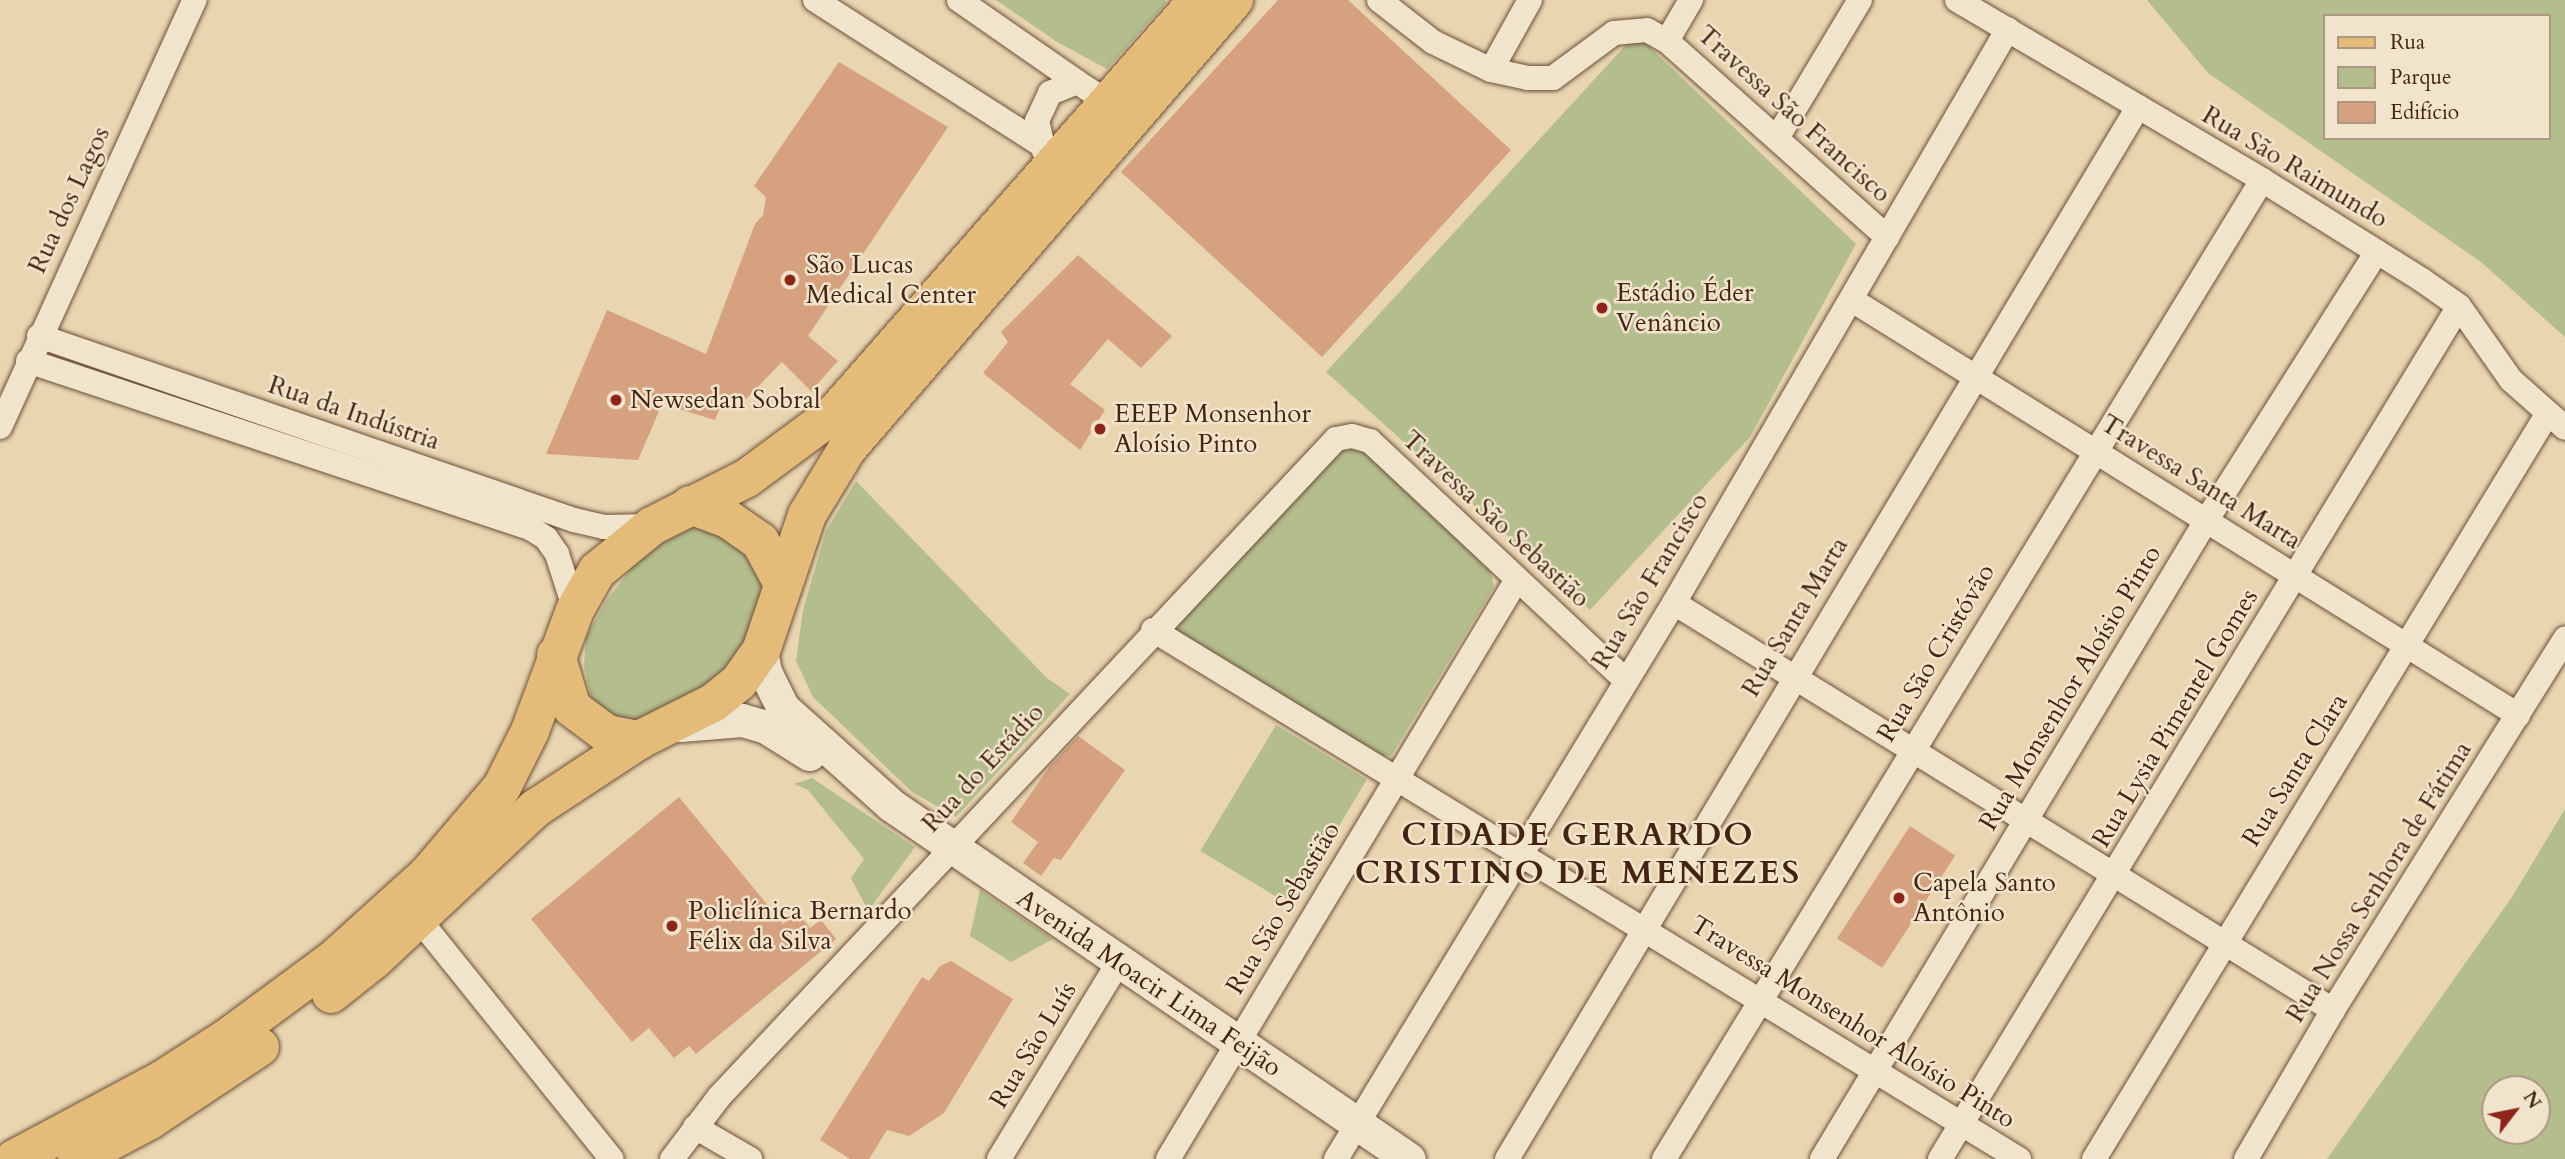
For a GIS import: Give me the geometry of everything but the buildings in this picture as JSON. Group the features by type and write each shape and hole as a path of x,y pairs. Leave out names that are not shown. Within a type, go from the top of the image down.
{"main road":[{"path":"14,1159 162,1080 216,1045 279,1002 385,915 480,818 502,787 530,731 556,655 575,610 597,572 652,526 747,478 835,414 1046,156 1109,103 1198,0"},
{"path":"77,1159 150,1120 261,1046 375,959 536,808 738,681 761,650 807,515 847,449 1234,0"},
{"path":"690,505 728,519 760,541 783,584"},
{"path":"761,650 765,672 783,708 891,805"},
{"path":"556,655 572,708 607,734 656,733 716,719 766,727 891,805"},
{"name":"Avenida Moacir Lima Feijão","path":"891,805 1409,1159"}],"street":[{"name":"Rua dos Lagos","path":"0,427 39,336 195,0"},
{"path":"815,0 1046,156"},
{"path":"959,0 1109,103"},
{"path":"1379,0 1433,41 1491,70 1530,0"},
{"path":"1667,41 1691,0"},
{"path":"1777,138 1860,0"},
{"name":"Rua São Raimundo","path":"1957,0 2262,180 2459,306 2499,365 2557,420"},
{"name":"Rua São Francisco","path":"1336,1159 1674,603 2008,29"},
{"name":"Travessa São Francisco","path":"1491,70 1528,78 1553,78 1614,33 1647,30 1667,41 1887,237"},
{"path":"1046,156 1037,121 1044,100 1058,87 1077,82"},
{"name":"Rua Santa Marta","path":"1507,1159 1793,676 2138,107"},
{"name":"Rua São Cristóvão","path":"1664,1159 2093,451 2262,180"},
{"name":"Rua Monsenhor Aloísio Pinto","path":"1822,1159 2206,521 2377,252"},
{"name":"Travessa Santa Marta","path":"1852,300 1977,375 2093,451 2518,715"},
{"name":"Rua Lysia Pimentel Gomes","path":"1940,1159 2116,874 2459,306"},
{"name":"Rua da Indústria","path":"39,336 573,520 604,527 652,526"},
{"name":"Rua da Indústria","path":"28,361 530,528 545,538 557,554 575,610"},
{"name":"Rua Santa Clara","path":"2094,1159 2223,942 2408,645 2557,420"},
{"name":"Travessa São Sebastião","path":"1352,436 1370,442 1625,680"},
{"name":"Rua do Estádio","path":"672,1159 695,1127 950,847 1153,630 1336,439 1352,436"},
{"name":"Rua São Sebastião","path":"1168,1159 1516,581"},
{"path":"1674,603 1913,748 2333,1010"},
{"name":"Travessa Monsenhor Aloísio Pinto","path":"1153,630 1394,780 1645,929 2019,1159"},
{"name":"Rua Nossa Senhora de Fátima","path":"2246,1159 2333,1010 2565,639"},
{"path":"418,918 612,1159"},
{"name":"Rua São Luís","path":"999,1159 1119,962"},
{"path":"695,1127 750,1159"}],"green space":[{"path":"996,0 1165,0 1166,3 1107,69 1057,42"},
{"path":"2147,0 2565,0 2565,337 2481,262 2208,73"},
{"name":"Estádio Éder Venâncio","path":"1636,34 1856,244 1750,437 1590,610 1326,372"},
{"path":"1362,447 1491,572 1494,587 1391,756 1378,755 1174,632 1179,616 1333,450"},
{"path":"856,481 1047,678 1070,694 956,817 912,792 813,697 796,661 803,610 826,531"},
{"path":"696,526 733,535 766,574 751,649 701,698 621,726 591,698 584,666 586,637 606,601 652,542 676,529"},
{"path":"1276,725 1367,780 1291,906 1200,851"},
{"path":"812,778 915,847 868,911 851,878 864,859 808,790 794,784"},
{"path":"2565,809 2565,1159 2327,1159 2512,897"},
{"path":"980,890 1053,939 1011,962 970,936"}],"place":[{"name":"São Lucas Medical Center","path":"790,280"},
{"name":"Estádio Éder Venâncio","path":"1602,308"},
{"name":"Newsedan Sobral","path":"616,400"},
{"name":"EEEP Monsenhor Aloísio Pinto","path":"1100,429"},
{"name":"Capela Santo Antônio","path":"1899,898"},
{"name":"Policlínica Bernardo Félix da Silva","path":"672,926"}],"district":[{"name":"CIDADE GERARDO CRISTINO DE MENEZES","path":"1578,854"}]}
